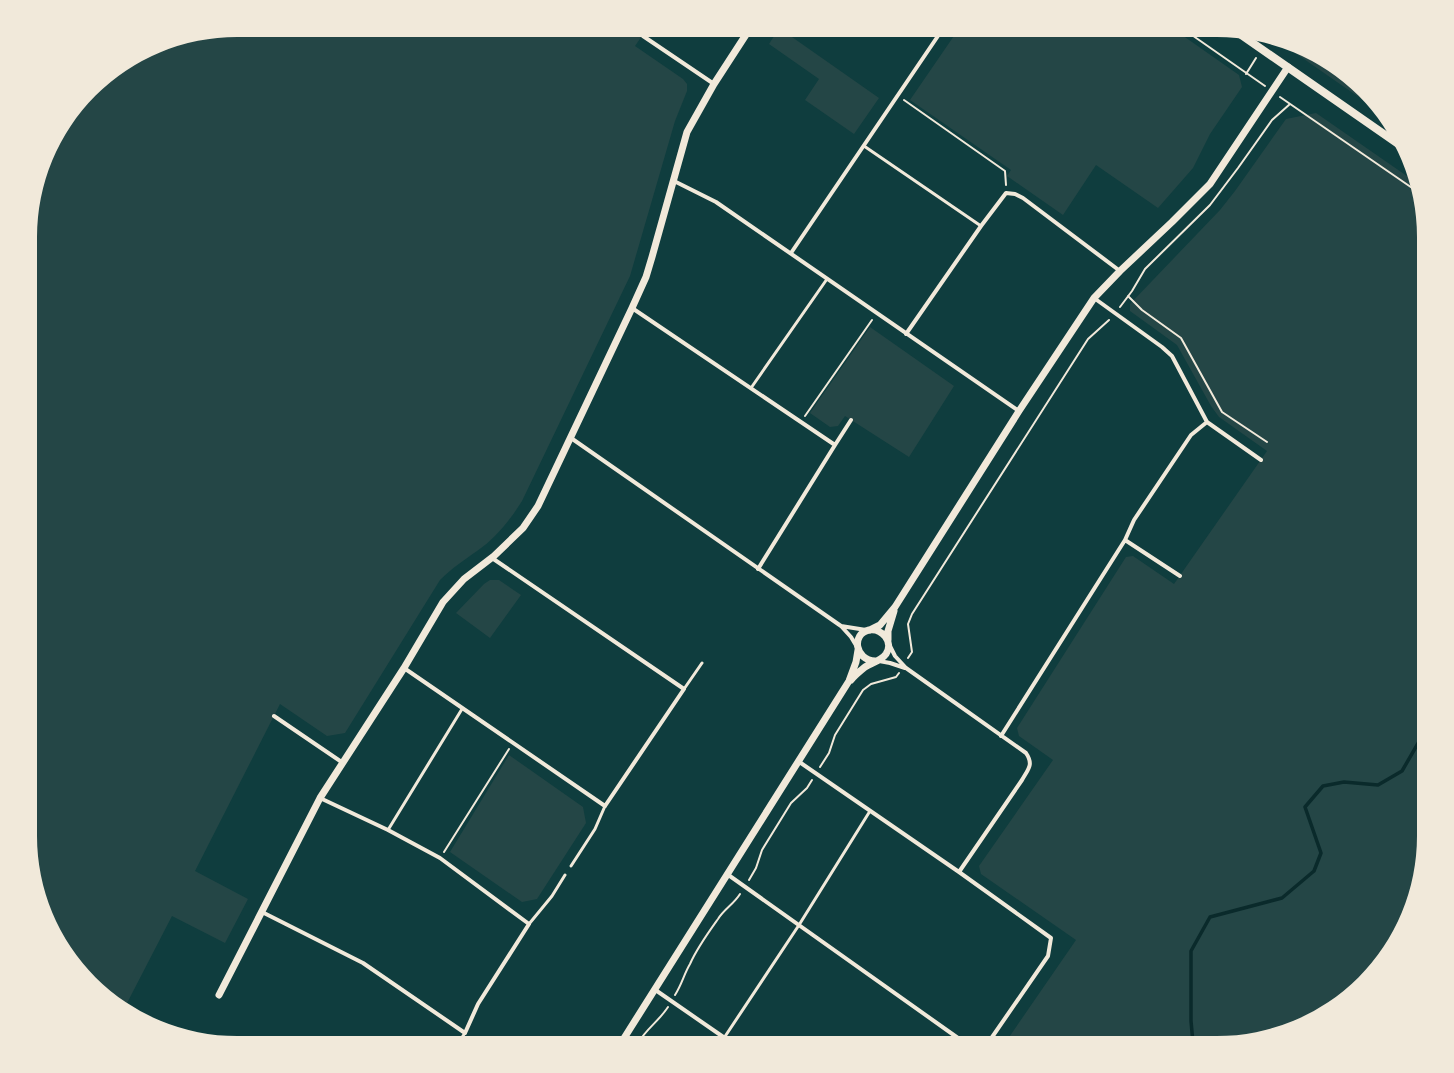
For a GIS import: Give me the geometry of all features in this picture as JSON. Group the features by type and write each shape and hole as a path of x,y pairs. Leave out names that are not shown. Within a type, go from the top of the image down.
{"main road":[{"path":"1248,40 1391,139"}],"street":[{"path":"644,37 714,84"},
{"path":"219,995 320,798 404,668 443,602 464,579 492,558 523,528 538,506 646,277 687,132 714,84 744,37"},
{"path":"791,253 937,37"},
{"path":"625,1036 849,681 856,662 858,650 857,645 860,637 866,632 880,625 895,607 1019,411 1094,298 1210,184 1288,67"},
{"path":"674,181 716,202 1019,411"},
{"path":"906,334 980,226 1006,192 1023,198 1120,271"},
{"path":"1094,298 1162,347 1172,356 1207,422 1261,460"},
{"path":"632,308 835,446"},
{"path":"758,569 851,420"},
{"path":"1001,736 1125,540 1134,520 1190,435 1207,422"},
{"path":"571,438 841,626 863,657 871,661 890,663 904,667"},
{"path":"1125,540 1180,576"},
{"path":"404,668 604,806 684,689 492,558"},
{"path":"849,681 864,668 885,656 889,647 888,631 895,607"},
{"path":"841,626 879,631 886,637 895,656 904,667 1026,753 1030,760 1030,766 1022,780 959,872"},
{"path":"274,716 343,763"},
{"path":"798,761 959,872 1051,938 1048,956 993,1036"},
{"path":"262,912 364,963 465,1033 478,1004 529,924 440,858 388,830 320,798"},
{"path":"727,874 955,1036"},
{"path":"654,989 721,1036"}],"lane":[{"path":"864,146 980,226"},
{"path":"751,388 827,279"},
{"path":"684,689 702,663"},
{"path":"388,830 462,709"},
{"path":"571,866 595,829 604,806"},
{"path":"725,1036 870,811"},
{"path":"529,924 552,896 566,875"}],"path":[{"path":"1194,37 1252,78"},
{"path":"898,96 1005,171 1006,192"},
{"path":"642,1036 662,1017 683,982 690,964 704,940 722,913 735,902 745,887 756,868 762,850 791,803 807,788 830,753 835,735 863,690 871,684 896,677 904,667 912,652 908,624 912,614 1088,339 1115,313 1145,269 1210,205 1272,120 1290,104 1410,187"},
{"path":"1128,296 1142,310 1181,338 1222,412 1267,442"},
{"path":"801,422 877,313"},
{"path":"440,858 512,743"}],"shaded area":[{"path":"224,37 641,37 635,46 683,79 687,84 687,91 675,121 630,276 522,501 513,515 484,546 440,580 345,733 327,736 280,704 195,871 248,899 225,943 172,916 127,1003 115,995 87,968 78,958 64,936 52,913 44,888 37,849 37,224 44,185 52,160 58,148 78,115 115,78 160,52 198,41"},
{"path":"774,37 792,37 879,98 854,134 805,100 819,79 769,44"},
{"path":"953,37 1185,37 1239,75 1242,87 1210,134 1193,168 1158,208 1096,165 1063,215 1007,176 1011,170 910,100"},
{"path":"1294,52 1339,78 1360,98"},
{"path":"1316,113 1407,176 1413,198 1417,224 1417,849 1410,888 1402,913 1376,958 1339,995 1294,1021 1269,1029 1230,1036 1010,1036 1076,940 981,874 979,866 1053,760 1019,736 1017,728 1126,557 1133,556 1174,584 1267,451 1219,417 1211,406 1177,345 1130,311 1130,304 1220,210 1286,119"},
{"path":"870,327 954,386 909,457 845,416 838,426 830,427 810,413"},
{"path":"490,580 499,580 521,595 490,638 456,613 484,584"},
{"path":"509,755 583,807 586,823 537,899 522,902 450,852"}],"waterway":[{"path":"1192,1036 1191,951 1210,917 1282,898 1314,871 1321,853 1305,807 1323,786 1344,782 1378,785 1402,771 1417,745"}]}
